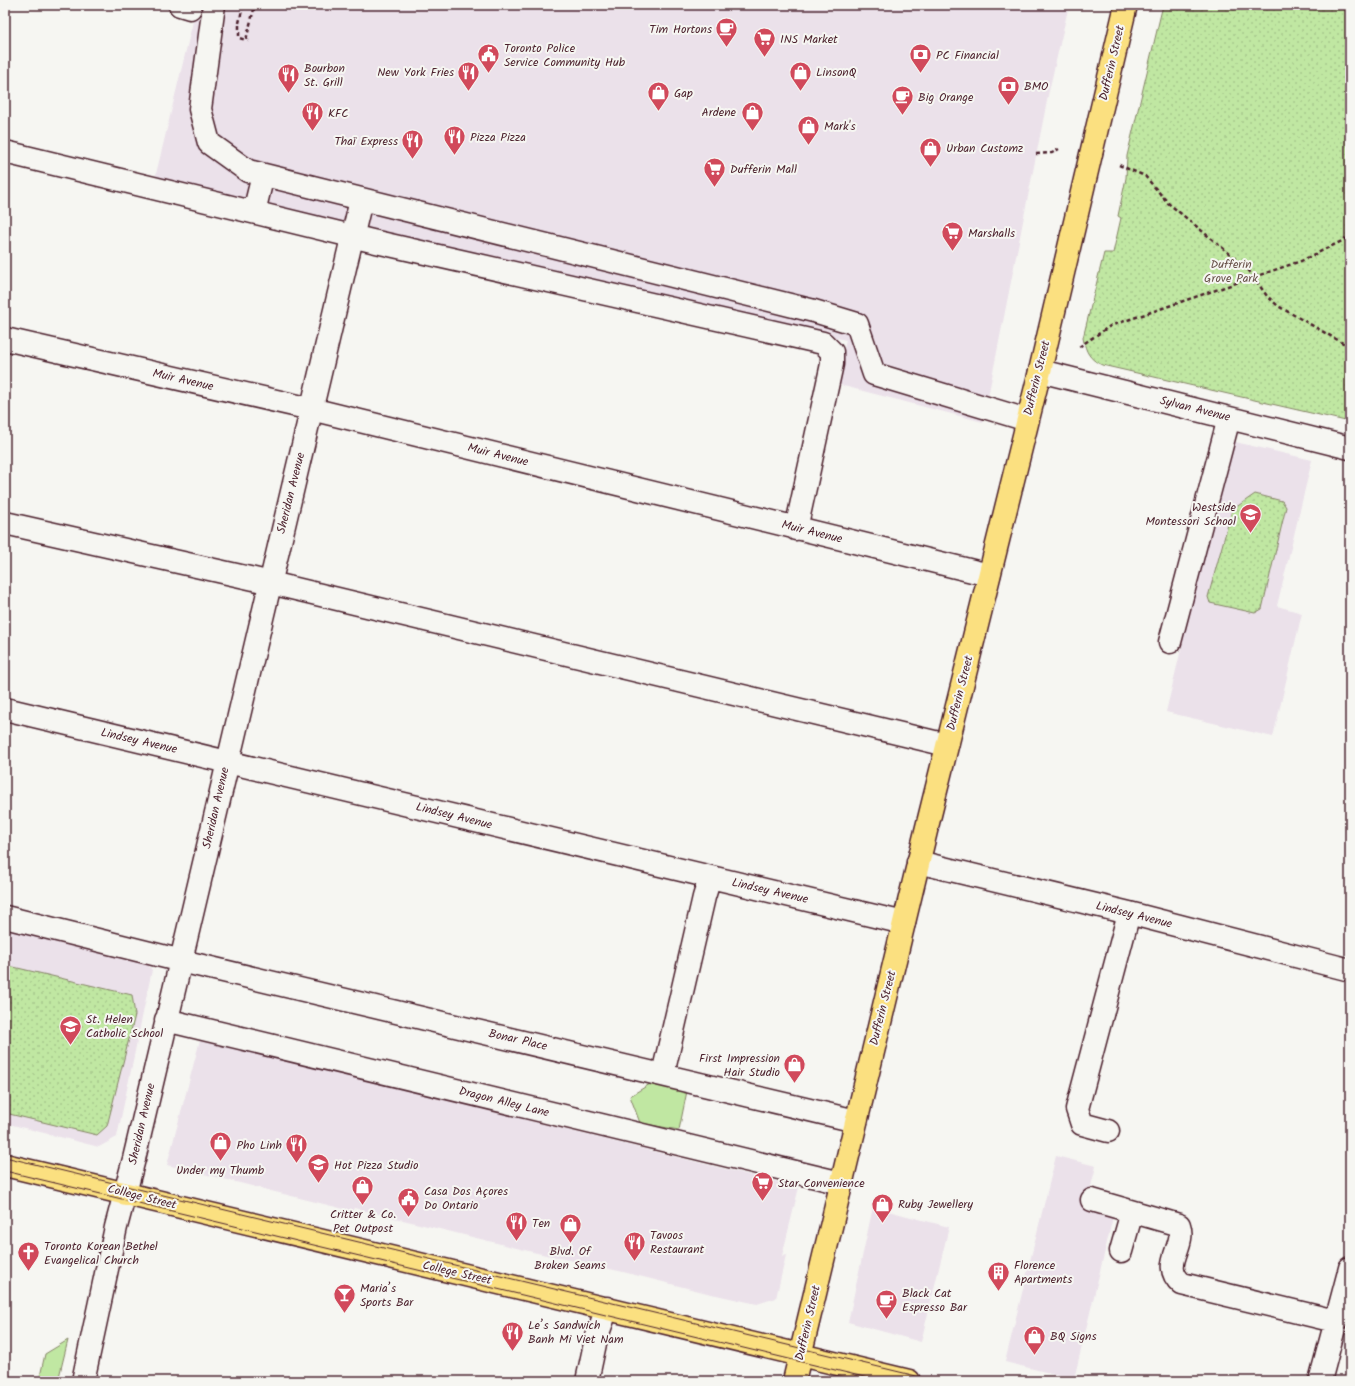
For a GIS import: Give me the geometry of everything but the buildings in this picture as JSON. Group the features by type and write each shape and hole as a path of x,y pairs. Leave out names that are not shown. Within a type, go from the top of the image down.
{"main road":[{"name":"Dufferin Street","path":"794,1381 918,862 1040,371 1126,5"},
{"name":"College Street","path":"5,1165 909,1381"}],"street":[{"path":"214,5 200,110 209,143 248,172 814,311 857,324 874,374 1027,420"},
{"path":"5,152 352,236 823,343 832,352 832,364 796,529"},
{"path":"254,212 263,175"},
{"name":"Sheridan Avenue","path":"83,1381 116,1227 126,1194 269,583 361,200"},
{"name":"Muir Avenue","path":"5,339 311,409 796,529 989,575"},
{"name":"Sylvan Avenue","path":"1040,371 1350,448"},
{"path":"1170,642 1229,418"},
{"path":"5,523 269,583 947,746"},
{"name":"Lindsey Avenue","path":"5,709 904,923"},
{"name":"Lindsey Avenue","path":"918,862 1129,913 1350,970"},
{"path":"663,1074 704,897 710,878"},
{"path":"1108,1131 1082,1124 1077,1109 1129,913"},
{"name":"Bonar Place","path":"5,917 856,1121"},
{"name":"Dragon Alley Lane","path":"166,1020 842,1183"},
{"path":"1092,1200 1179,1226 1181,1232 1172,1267 1174,1277 1182,1284 1335,1321"},
{"path":"1121,1252 1132,1212"},
{"path":"1320,1381 1350,1268"},
{"path":"586,1381 596,1339 607,1308"}],"path":[{"path":"239,23 243,6 254,9 248,41 239,38"},
{"path":"1036,154 1052,153 1059,150"},
{"path":"1119,165 1145,176 1168,202 1247,268 1255,277 1267,296 1278,306 1350,347"},
{"path":"1079,347 1110,326 1301,261 1350,237"}],"shaded area":[{"name":"Dufferin Mall","path":"197,5 1069,5 1049,91 983,422 836,384 846,340 155,178"},
{"name":"Westside Montessori School","path":"1231,441 1312,460 1277,606 1302,613 1273,737 1166,712"},
{"name":"St. Helen Catholic School","path":"5,925 141,957 152,970 117,1137 99,1147 5,1123"},
{"path":"200,1040 799,1187 782,1256 786,1255 776,1298 757,1304 537,1253 354,1208 352,1211 167,1165"},
{"path":"1056,1156 1096,1166 1086,1207 1114,1213 1074,1379 1005,1362"},
{"path":"873,1207 949,1227 921,1342 848,1322"}],"green space":[{"name":"Dufferin Grove Park","path":"1163,5 1350,5 1350,422 1102,365 1091,358 1085,347 1083,338 1104,253 1113,253 1121,218 1118,216 1126,178 1127,156"},
{"path":"1255,494 1282,501 1286,507 1262,609 1255,613 1210,603 1208,597 1232,510"},
{"name":"St. Helen Catholic School","path":"5,965 132,995 135,1015 107,1126 97,1135 5,1113"},
{"path":"650,1084 687,1091 679,1130 640,1123 630,1096"},
{"path":"68,1340 58,1381 39,1381 45,1354"}],"tram line":[{"path":"5,1157 937,1381"},
{"path":"5,1171 881,1381"}],"place":[{"name":"Tim Hortons","path":"727,48"},
{"name":"INS Market","path":"765,58"},
{"name":"Toronto Police Service Community Hub","path":"489,74"},
{"name":"PC Financial","path":"921,74"},
{"name":"New York Fries","path":"469,92"},
{"name":"LinsonQ","path":"800,92"},
{"name":"Bourbon St. Grill","path":"289,94"},
{"name":"BMO","path":"1009,106"},
{"name":"Gap","path":"658,112"},
{"name":"Big Orange","path":"903,116"},
{"name":"KFC","path":"313,132"},
{"name":"Ardene","path":"752,132"},
{"name":"Mark's","path":"808,146"},
{"name":"Pizza Pizza","path":"454,156"},
{"name":"Thaï Express","path":"413,160"},
{"name":"Urban Customz","path":"930,168"},
{"name":"Dufferin Mall","path":"714,188"},
{"name":"Marshalls","path":"953,252"},
{"name":"Westside Montessori School","path":"1251,534"},
{"name":"St. Helen Catholic School","path":"71,1046"},
{"name":"First Impression Hair Studio","path":"795,1084"},
{"name":"Under my Thumb","path":"220,1162"},
{"name":"Pho Linh","path":"297,1164"},
{"name":"Hot Pizza Studio","path":"319,1184"},
{"name":"Star Convenience","path":"762,1202"},
{"name":"Critter & Co. Pet Outpost","path":"363,1206"},
{"name":"Casa Dos Açores Do Ontario","path":"408,1218"},
{"name":"Ruby Jewellery","path":"883,1224"},
{"name":"Ten","path":"516,1242"},
{"name":"Blvd. Of Broken Seams","path":"570,1244"},
{"name":"Tavoos Restaurant","path":"634,1262"},
{"name":"Toronto Korean Bethel Evangelical Church","path":"29,1272"},
{"name":"Florence Apartments","path":"998,1292"},
{"name":"Maria’s Sports Bar","path":"344,1314"},
{"name":"Black Cat Espresso Bar","path":"886,1320"},
{"name":"Le’s Sandwich Banh Mi Viet Nam","path":"513,1352"},
{"name":"BQ Signs","path":"1035,1356"}]}
